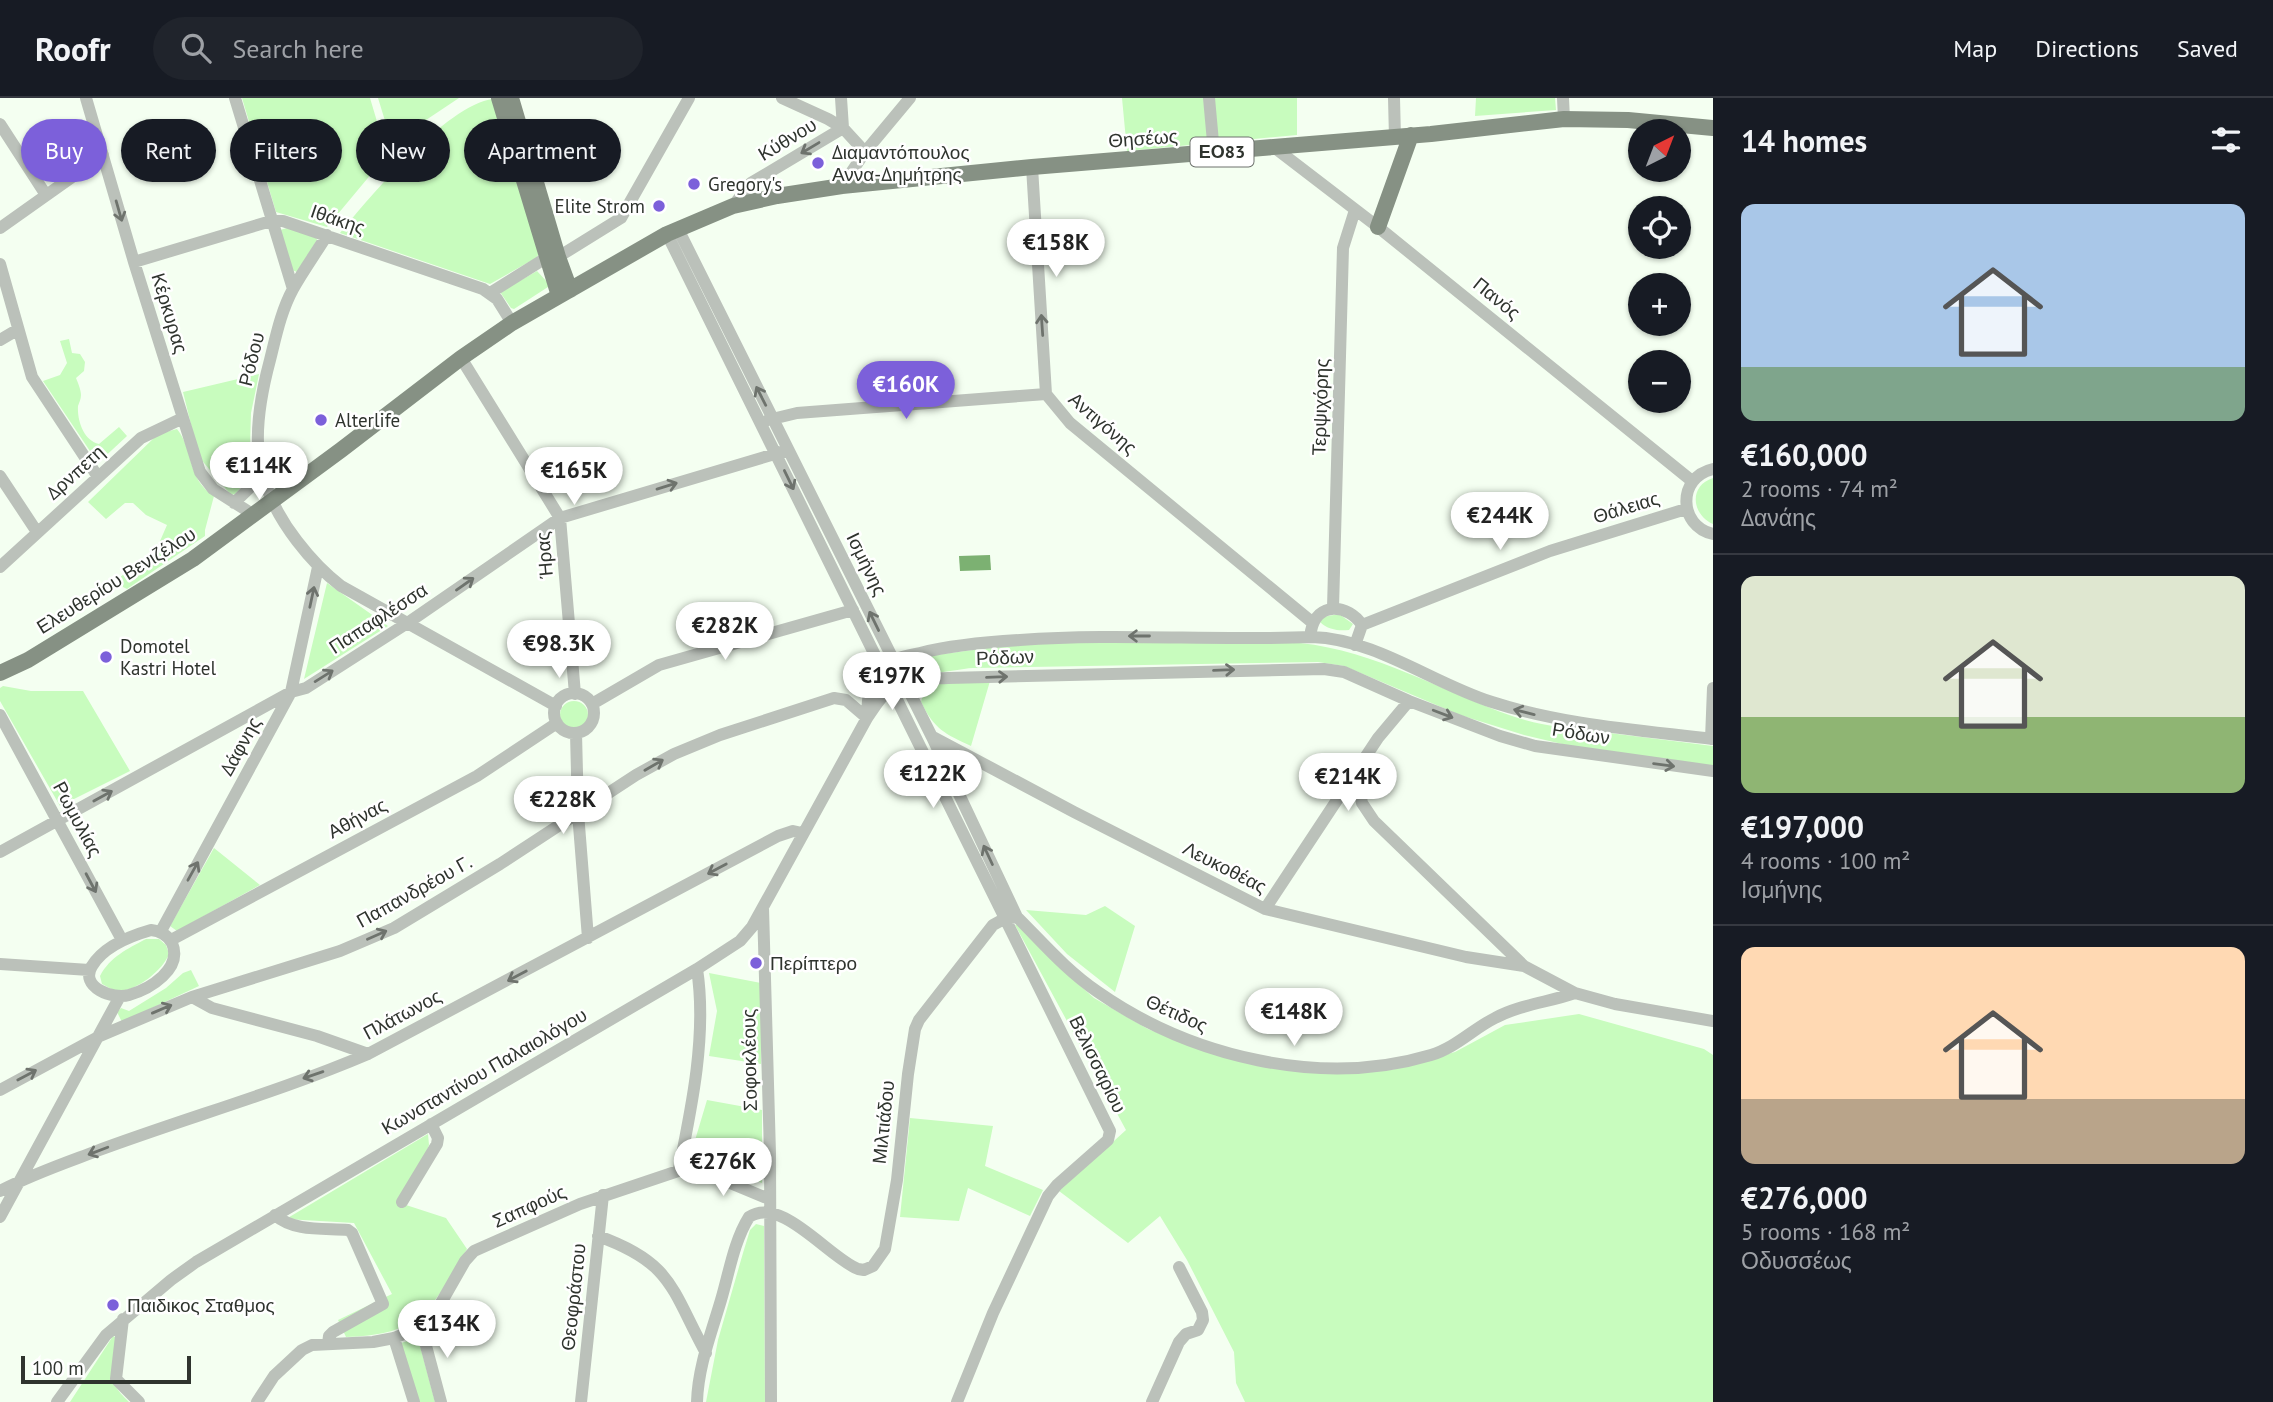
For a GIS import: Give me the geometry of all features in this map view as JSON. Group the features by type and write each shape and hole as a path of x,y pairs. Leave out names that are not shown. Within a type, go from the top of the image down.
{"main road":[{"path":"499,98 564,293"},
{"path":"511,98 552,257"},
{"name":"Θησέως","path":"673,232 733,206 777,196 842,186 1032,167 1275,148 1564,119 1629,120 1713,128"},
{"path":"1378,227 1403,136"},
{"name":"Ελευθερίου Βενιζέλου","path":"0,673 28,660 193,559 461,358 512,323 673,232"}],"street":[{"name":"Κέρκυρας","path":"86,98 92,119"},
{"path":"235,98 293,289"},
{"path":"512,323 491,292 621,218 689,98"},
{"path":"782,98 843,128 865,152"},
{"name":"Κύθνου","path":"733,206 751,183 843,128 841,98"},
{"path":"842,186 865,152 910,98"},
{"path":"1209,98 1214,153"},
{"path":"1394,98 1403,136"},
{"path":"1563,98 1564,119"},
{"path":"0,124 46,195"},
{"name":"Πανός","path":"1275,148 1378,227 1692,481"},
{"name":"Αντιγόνης","path":"1032,167 1046,394 1070,423 1312,630"},
{"name":"Κέρκυρας","path":"107,169 200,472 213,489 254,515"},
{"path":"0,228 65,182"},
{"name":"Τερψιχόρης","path":"1334,608 1343,248 1355,210"},
{"name":"Ιθάκης","path":"134,262 271,221 283,221 491,292"},
{"name":"Ισμήνης","path":"673,232 782,452 881,667 1010,918"},
{"name":"Ρόδου","path":"270,502 262,476 258,432 260,405 282,315 293,289 327,235"},
{"path":"0,264 17,330 36,385 98,477"},
{"path":"0,340 17,330"},
{"name":"Ήρας","path":"461,358 561,518 575,694"},
{"path":"767,421 797,413 1046,394"},
{"name":"Δρνπετη","path":"0,566 141,438 183,418"},
{"name":"Ισμήνης","path":"782,452 932,737 1010,918"},
{"name":"Παπαφλέσσα","path":"0,852 291,692 306,688 409,622 561,518 782,452"},
{"path":"1713,469 1700,474 1692,481 1686,494 1686,509 1692,523 1704,532 1713,534"},
{"path":"0,476 37,532"},
{"path":"234,503 262,476"},
{"path":"270,502 318,567 341,586 556,706"},
{"name":"Θάλειας","path":"1362,625 1550,551 1686,509"},
{"name":"Δάφνης","path":"161,931 291,692 318,567"},
{"path":"1312,630 1321,612 1334,608 1346,611 1362,625 1356,645"},
{"path":"592,704 659,665 853,610"},
{"name":"Ρόδων","path":"881,667 893,660 955,646 1072,636 1312,630 1331,639 1356,645 1487,701 1526,713 1712,739"},
{"path":"867,718 868,693 881,667"},
{"name":"Ρόδων","path":"891,687 904,682 948,678 1324,669 1343,672 1409,701 1500,736 1535,746 1713,771"},
{"path":"867,718 891,687"},
{"path":"1712,739 1713,688"},
{"path":"575,694 587,698 592,704 592,723 583,732 565,731 557,723 556,706 564,697 575,694"},
{"name":"Παπανδρέου Γ.","path":"0,1090 100,1036 192,997 340,951 394,928 674,754 819,701 842,698 867,718"},
{"path":"1265,909 1378,738 1409,701"},
{"name":"Ρωμυλίας","path":"0,715 122,940"},
{"name":"Κωνσταντίνου Παλαιολόγου","path":"57,1402 89,1356 123,1319 196,1262 697,969 740,941 752,928 867,718"},
{"name":"Αθήνας","path":"171,940 477,776 557,723"},
{"path":"576,733 578,813 588,938"},
{"name":"Λευκοθέας","path":"932,737 1074,813 1265,909 1466,957 1524,966"},
{"path":"1356,770 1362,803 1374,821 1524,966 1575,993 1626,1006 1713,1021"},
{"name":"Πλάτωνος","path":"0,1191 21,1180 147,1132 368,1054 778,836 793,831 802,833"},
{"name":"Σοφοκλέους","path":"763,908 766,936 771,1402"},
{"name":"Θέτιδος","path":"1010,918 1029,929 1076,976 1142,1020 1210,1048 1294,1065 1363,1068 1409,1061 1443,1051 1507,1013 1575,993"},
{"name":"Μιλτιάδου","path":"679,1169 699,1170 769,1206 853,1267 868,1268 882,1255 897,1180 915,1030 923,1013 980,938 993,925 1010,918"},
{"name":"Βελισσαρίου","path":"957,1402 993,1314 1048,1196 1110,1136 1010,918"},
{"path":"151,930 161,931 171,940 175,954 171,967 160,978 133,994 119,998 96,988 90,979 89,970 106,952 122,940 151,930"},
{"path":"0,964 89,970"},
{"path":"679,1169 692,1106 701,1028 701,995 697,969"},
{"path":"192,997 212,1008 317,1036 368,1054"},
{"path":"0,1217 119,998"},
{"path":"402,1202 437,1143 438,1138 431,1124"},
{"name":"Σαπφούς","path":"257,1402 274,1376 302,1350 312,1345 373,1342 394,1338 421,1327 438,1310 471,1253 603,1195 679,1169"},
{"name":"Θεοφράστου","path":"581,1402 603,1195"},
{"path":"697,1402 706,1353 744,1225 756,1213 769,1206"},
{"path":"275,1215 284,1223 293,1226 348,1230 352,1233 383,1304 333,1332 329,1336 328,1344"},
{"path":"598,1236 633,1250 662,1272 673,1287 706,1353"},
{"path":"1152,1402 1179,1342 1186,1335 1198,1330 1203,1321 1202,1312 1179,1267"},
{"path":"123,1319 116,1379 139,1402"},
{"path":"421,1327 441,1402"},
{"path":"394,1338 414,1402"}],"shaded area":[{"path":"242,98 370,98 376,119 356,119 356,182 364,182 327,227 276,212 267,182 342,182 342,119 248,119"},
{"path":"378,98 459,98 428,119 384,119"},
{"path":"1122,98 1297,98 1297,135 1127,151"},
{"path":"1476,98 1555,98 1556,110 1475,116"},
{"path":"493,99 499,119 464,119 464,182 518,182 539,254 536,258 490,284 340,233 384,182 450,182 450,120 474,105"},
{"path":"287,228 316,237 317,240 297,272 292,270 280,230"},
{"path":"537,271 549,284 548,287 514,309 511,308 500,292"},
{"path":"69,339 72,353 80,354 85,362 84,371 76,378 81,393 78,406 82,430 89,439 99,444 119,427 127,436 98,463 43,381 60,375 67,363 60,341"},
{"path":"259,374 251,413 249,479 231,495 199,457 183,392"},
{"path":"177,429 199,481 214,496 205,536 127,589 119,578 157,548 167,525 146,515 133,503 125,503 106,519 88,502 158,434"},
{"path":"1713,478 1713,524 1706,520 1697,508 1696,494 1705,482"},
{"path":"990,555 991,570 960,571 959,556"},
{"path":"327,583 388,626 304,679"},
{"path":"1339,614 1353,624 1349,630 1326,627 1320,622 1323,617"},
{"path":"1024,643 1300,643 1328,647 1382,663 1486,706 1534,722 1713,746 1713,766 1579,748 1524,735 1460,715 1344,666 1318,662 973,668 932,673 917,670 910,662 914,658"},
{"path":"990,681 971,746 941,730 921,702 924,691 932,683"},
{"path":"3,686 31,691 83,691 130,771 60,806 0,701 0,688"},
{"path":"574,701 584,705 588,715 584,725 574,729 564,725 560,715 564,705"},
{"path":"214,848 260,885 177,931 170,926"},
{"path":"1105,906 1135,926 1115,992 1067,954 1026,910 1086,915"},
{"path":"1021,924 1058,966 1094,998 1148,1029 1186,1044 1281,1069 1391,1070 1455,1052 1505,1025 1579,1014 1704,1049 1713,1055 1713,1402 1245,1402 1236,1383 1234,1352 1187,1260 1160,1216 1128,1243 1059,1191 1126,1130 1015,925"},
{"path":"146,939 159,939 166,945 169,954 161,967 132,988 117,991 102,984 100,976 109,964"},
{"path":"191,970 199,986 122,1022 117,1012 121,1008 129,1011"},
{"path":"709,973 761,983 761,1064 709,1056 717,1011"},
{"path":"707,1100 762,1110 762,1183 690,1157"},
{"path":"910,1118 993,1126 985,1166 1043,1190 1030,1216 968,1188 959,1221 900,1217"},
{"path":"428,1134 429,1145 406,1205 446,1218 467,1249 433,1303 421,1315 391,1331 346,1337 338,1320 392,1294 354,1223 286,1219"},
{"path":"756,1224 764,1226 765,1402 706,1402 718,1340 750,1230"},
{"path":"113,1336 117,1338 112,1366 113,1380 129,1402 70,1402"},
{"path":"418,1338 435,1402 418,1402 401,1343"}],"place":[{"name":"Διαμαντόπουλος Αννα-Δημήτρης","path":"818,163"},
{"name":"Gregory's","path":"694,184"},
{"name":"Elite Strom","path":"659,206"},
{"name":"Alterlife","path":"321,420"},
{"name":"Domotel Kastri Hotel","path":"106,657"},
{"name":"Περίπτερο","path":"756,963"},
{"name":"Παιδικος Σταθμος","path":"113,1305"}]}
